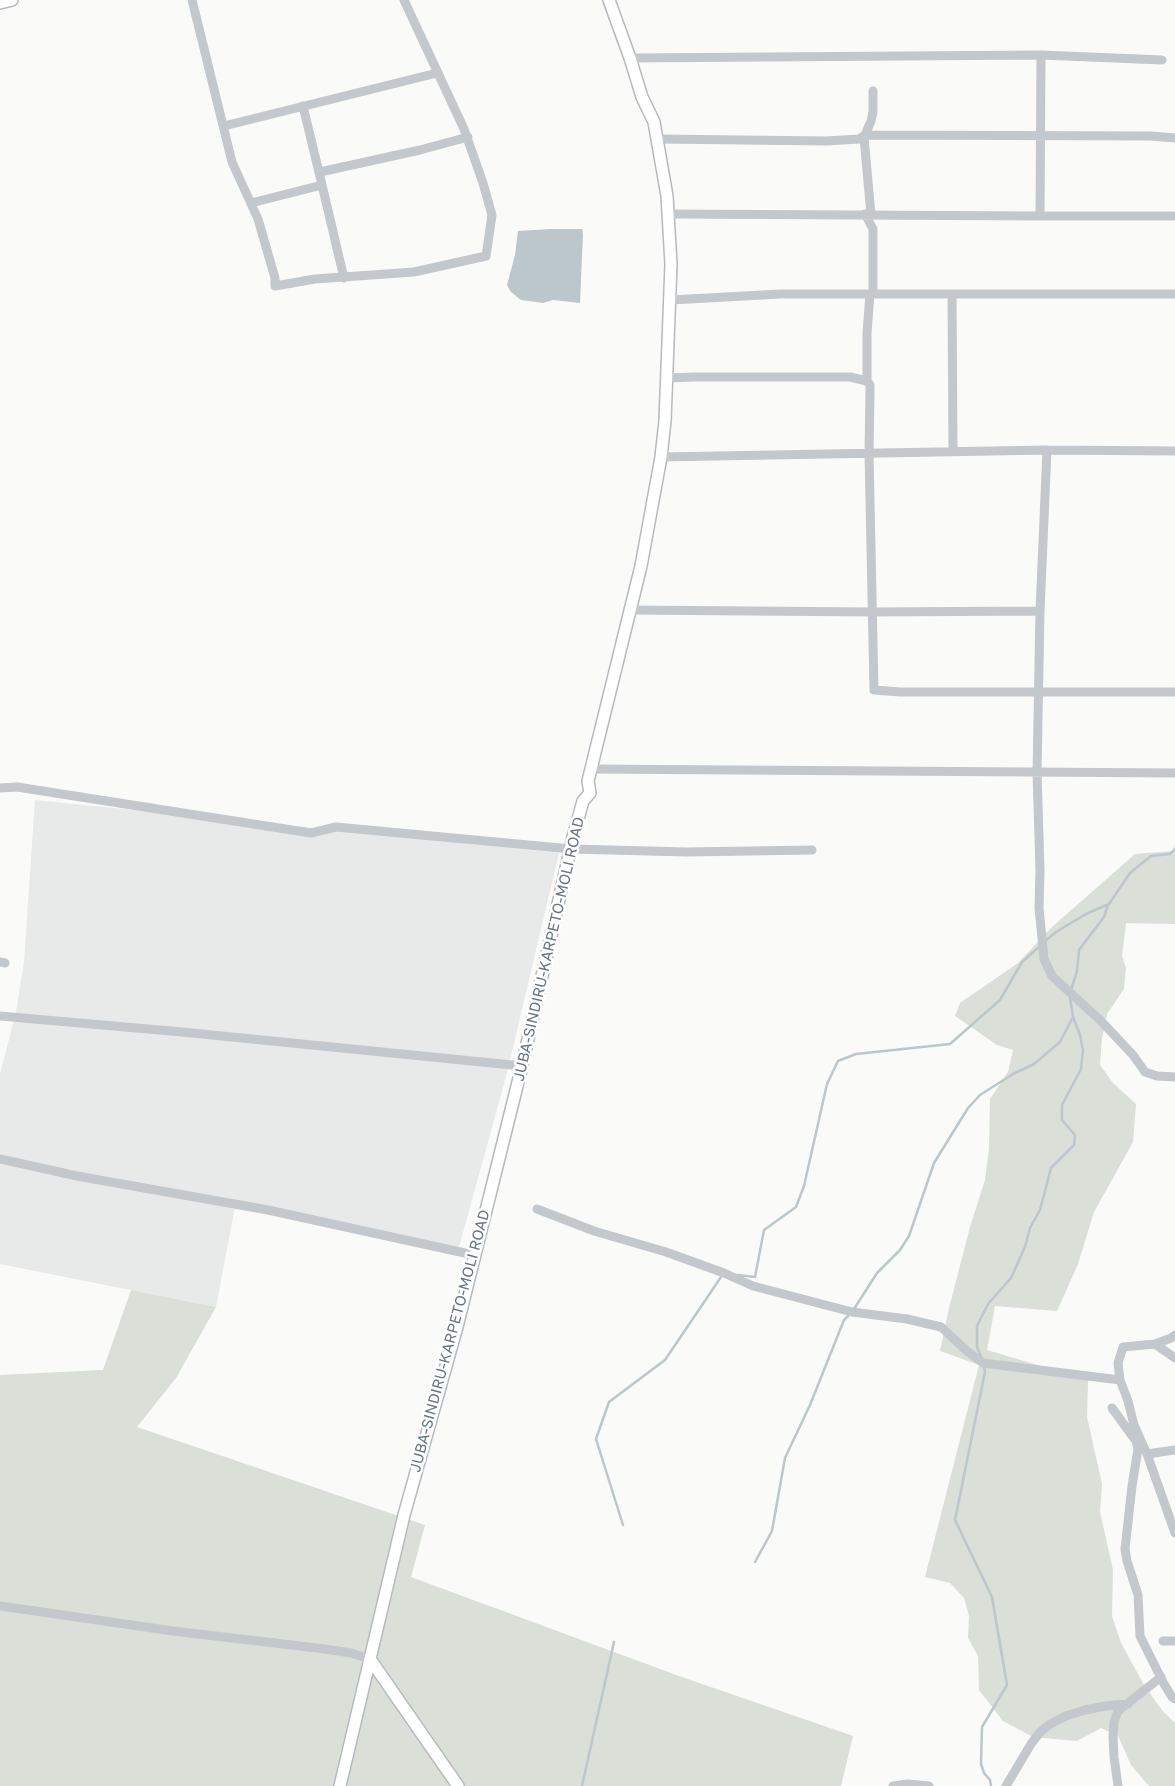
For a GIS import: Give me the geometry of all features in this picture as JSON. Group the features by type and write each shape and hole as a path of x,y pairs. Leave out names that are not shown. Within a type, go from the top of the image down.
{"main road":[{"path":"0,3 12,0"},
{"name":"JUBA-SINDIRU-KARPETO-MOLI ROAD","path":"340,1786 404,1515 457,1327 522,1066 583,801 590,793 588,781 590,769 641,566 661,457 670,300 669,214 654,122 642,97 609,0"},
{"path":"370,1659 458,1786"}],"street":[{"path":"192,0 232,162 258,219 275,278 275,286 315,279 414,272 486,256 492,215 468,138 404,0"},
{"path":"630,58 1042,55 1162,60"},
{"path":"1040,216 1042,55"},
{"path":"224,126 437,73"},
{"path":"873,90 873,112 864,136 868,214 873,229 871,294 867,333 867,381 870,391 869,453 874,612 874,690 900,692 1175,692"},
{"path":"303,106 344,278"},
{"path":"658,139 848,141 859,140 864,136 1151,136 1175,138"},
{"path":"320,172 468,138"},
{"path":"252,203 322,185"},
{"path":"669,214 1175,216"},
{"path":"670,300 781,294 1175,294"},
{"path":"952,294 953,451"},
{"path":"667,378 850,377 867,381"},
{"path":"1047,450 1040,611 1037,773 1040,870 1039,908 1044,958 1052,976 1101,1021 1133,1055 1145,1072 1157,1076 1175,1077"},
{"path":"661,457 953,451 1175,451"},
{"path":"629,610 1040,611"},
{"path":"590,769 1175,773"},
{"path":"0,788 17,787 311,833 336,827 571,849 687,852 812,850"},
{"path":"0,1016 163,1030 522,1066"},
{"path":"0,1159 145,1189 268,1210 474,1255"},
{"path":"537,1209 594,1231 666,1252 724,1273 753,1286 852,1312 907,1319 941,1327 983,1363 1120,1380"},
{"path":"1175,1335 1155,1344 1123,1347 1118,1363 1120,1380 1134,1425 1147,1454 1175,1534"},
{"path":"1155,1344 1175,1358"},
{"path":"1112,1408 1136,1441 1138,1449 1125,1549 1138,1595 1140,1636 1172,1697 1175,1699"},
{"path":"1147,1454 1175,1450"},
{"path":"0,1606 173,1631 324,1649 351,1653 370,1659"},
{"path":"1163,1642 1175,1641"},
{"path":"1118,1786 1114,1757 1114,1722 1118,1712 1161,1677"},
{"path":"1006,1786 1031,1744 1040,1732 1050,1724 1085,1710 1128,1704"},
{"path":"893,1786 908,1784 929,1786"}],"shaded area":[{"path":"582,229 580,303 553,300 543,303 521,300 511,292 507,285 515,255 518,231"},
{"path":"35,800 559,853 506,1077 459,1247 235,1207 216,1307 0,1264 0,1074 16,1012 24,962"},
{"path":"1175,844 1175,924 1126,923 1122,956 1126,968 1124,989 1107,1014 1102,1039 1100,1065 1113,1083 1136,1104 1133,1142 1094,1212 1078,1264 1057,1311 995,1306 987,1350 1088,1380 1087,1417 1102,1484 1100,1512 1113,1570 1112,1616 1121,1643 1144,1685 1162,1710 1175,1723 1175,1786 1149,1786 1131,1765 1118,1736 1101,1728 1077,1741 1033,1737 1003,1721 979,1690 978,1656 968,1638 969,1616 964,1598 950,1583 925,1577 979,1365 940,1351 970,1227 985,1180 989,1148 990,1099 1008,1072 1013,1050 997,1045 955,1016 960,1003 1018,963 1052,927 1135,854 1173,851"},
{"path":"131,1290 216,1307 176,1378 137,1427 425,1525 411,1577 679,1676 853,1736 841,1786 0,1786 0,1375 103,1370"}],"waterway":[{"path":"1044,942 1056,932 1086,914 1109,904 1130,873 1151,856 1170,854 1175,849"},
{"path":"1071,990 1077,971 1079,950 1104,917 1108,905"},
{"path":"738,1275 755,1277 764,1230 796,1207 804,1186 827,1084 838,1061 856,1054 950,1044 1000,1000 1022,962 1040,946"},
{"path":"982,1359 977,1347 977,1326 988,1304 1011,1278 1025,1247 1030,1228 1040,1210 1051,1168 1074,1145 1075,1135 1062,1120 1062,1105 1081,1069 1083,1050 1073,1017 1070,997"},
{"path":"854,1309 877,1273 900,1250 909,1236 934,1163 968,1108 980,1095 1013,1074 1034,1064 1060,1042 1073,1017"},
{"path":"623,1525 596,1439 609,1402 665,1360 723,1274"},
{"path":"755,1562 772,1531 785,1458 810,1405 844,1320 851,1313"},
{"path":"984,1366 985,1372 955,1520 992,1597 1007,1685 982,1727 981,1764 984,1773 990,1780 991,1786"},
{"path":"582,1786 614,1642"}]}
